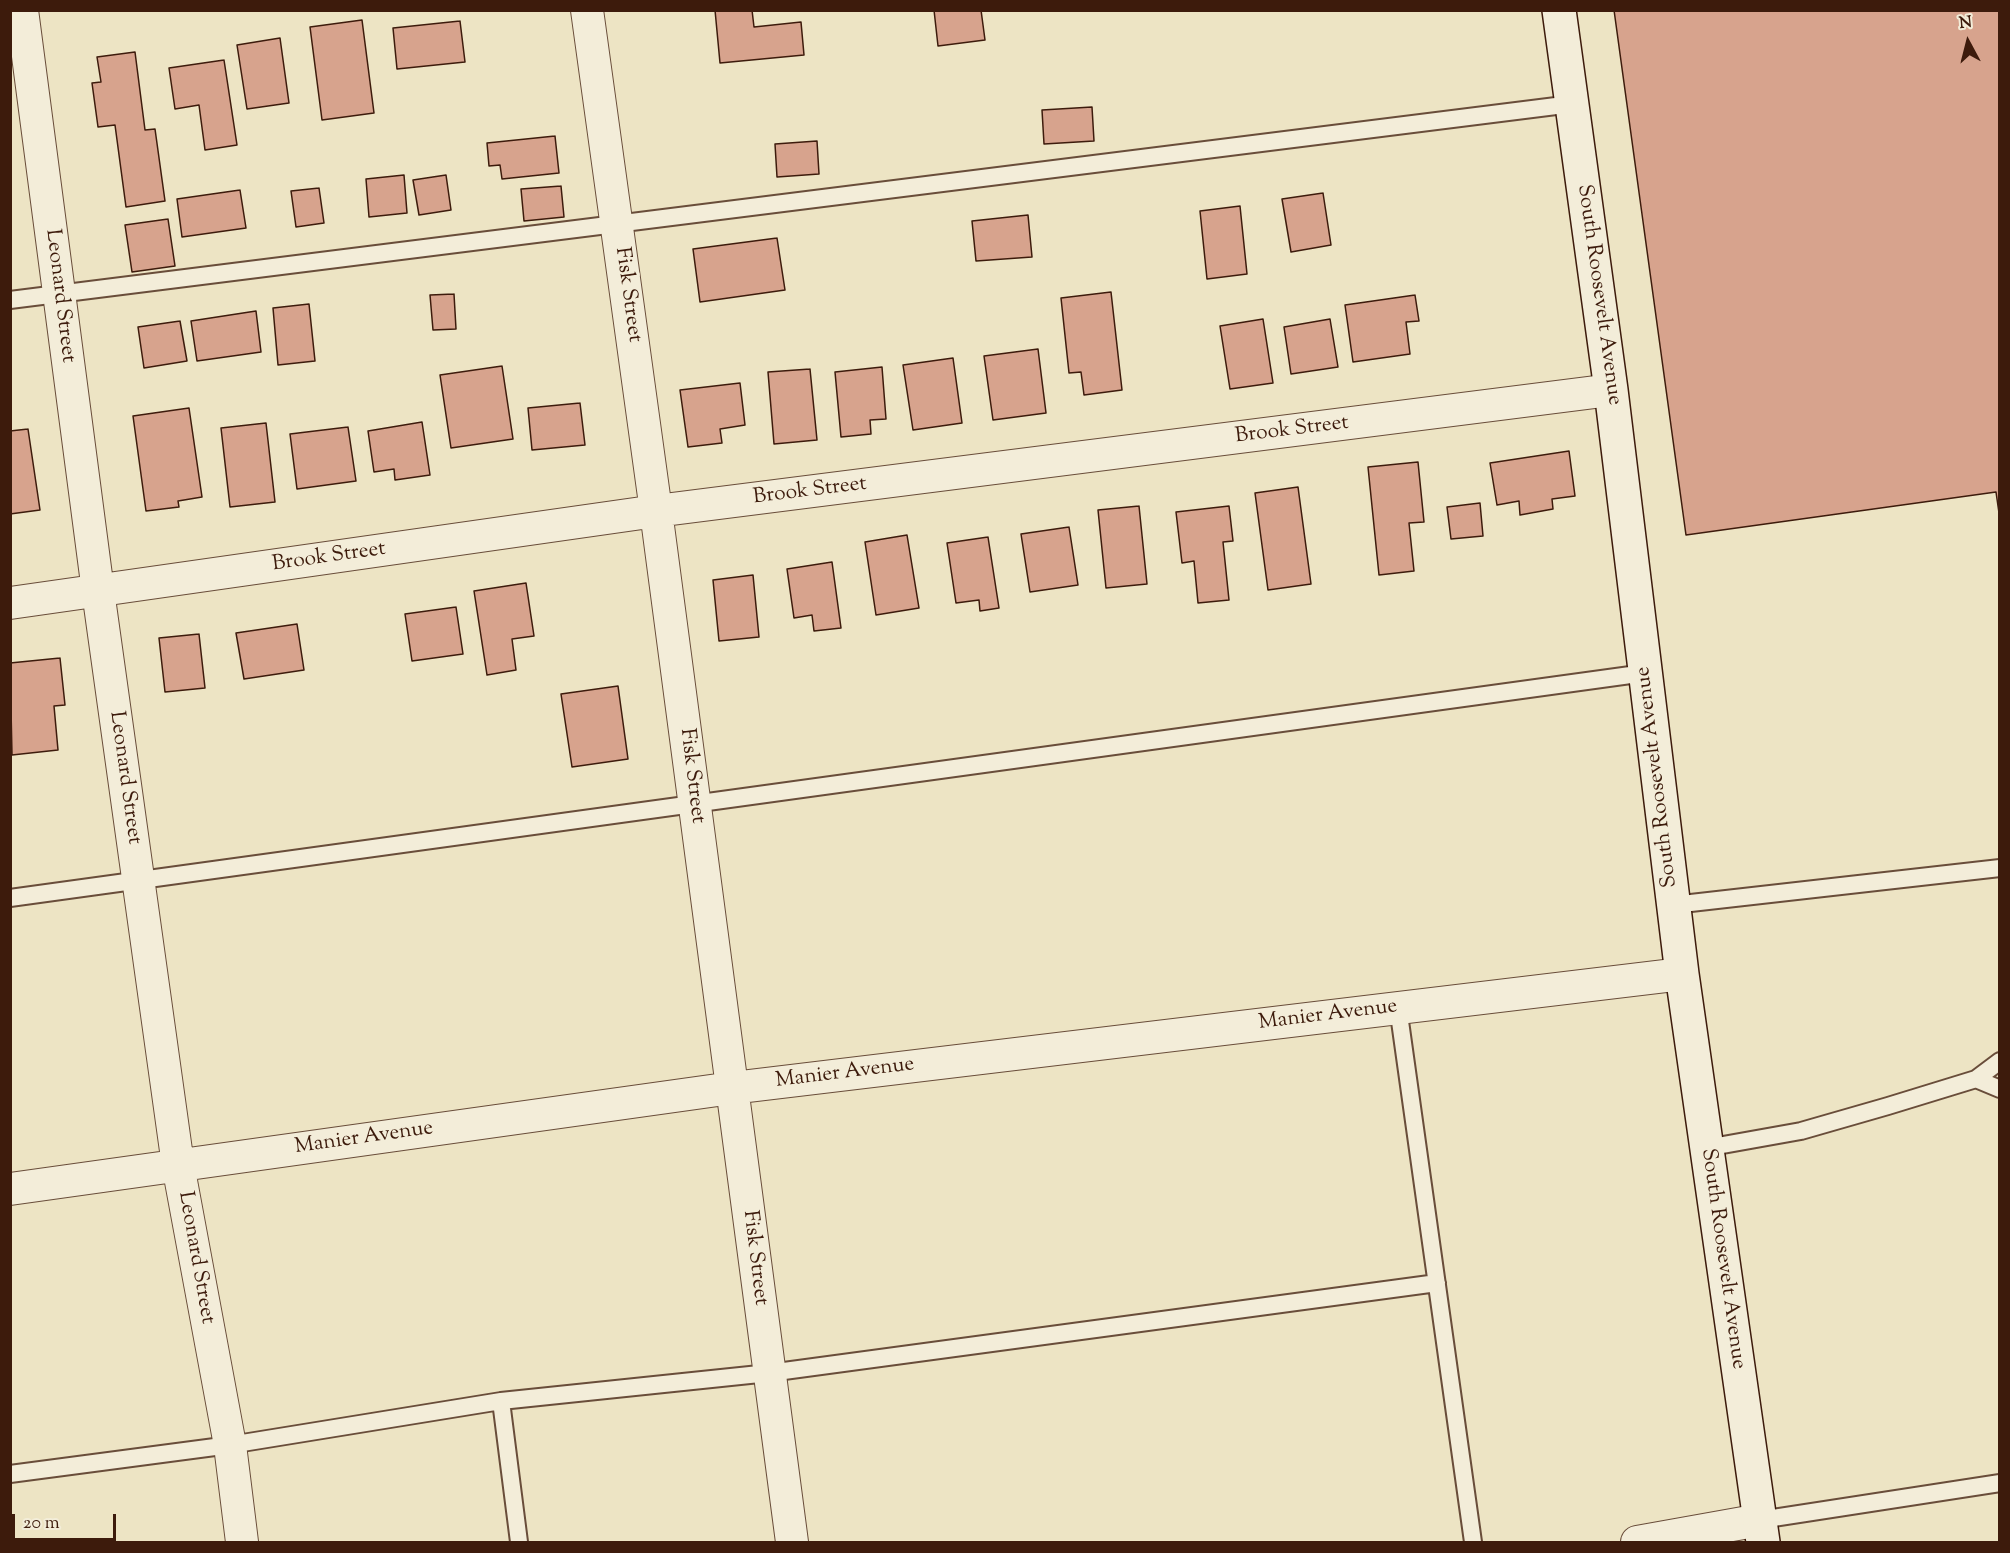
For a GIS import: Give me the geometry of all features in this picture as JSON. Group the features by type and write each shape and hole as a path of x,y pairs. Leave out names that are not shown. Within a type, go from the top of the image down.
{"street":[{"name":"Leonard Street","path":"22,10 98,591 178,1165 230,1445 242,1542"},
{"name":"Fisk Street","path":"587,10 657,511 792,1542"},
{"name":"South Roosevelt Avenue","path":"1558,10 1611,390 1682,974 1762,1531"},
{"name":"Brook Street","path":"10,603 657,511 1611,390"},
{"name":"Manier Avenue","path":"10,1189 732,1088 1682,974"},
{"path":"1637,1542 1762,1531"}],"lane":[{"path":"10,300 617,226 1572,104"},
{"path":"10,898 1645,673"},
{"path":"1673,905 2000,868"},
{"path":"1398,1007 1473,1542"},
{"path":"1706,1148 1801,1131 1976,1079 2000,1061"},
{"path":"1976,1079 2000,1089"},
{"path":"10,1473 230,1445 501,1401 770,1373 1437,1283"},
{"path":"501,1401 519,1542"},
{"path":"1762,1531 2000,1483"}],"building":[{"path":"715,10 752,10 754,27 801,22 804,55 720,63"},
{"path":"934,10 981,10 985,40 938,46"},
{"path":"1614,10 2000,10 2000,520 1996,492 1686,535"},
{"path":"362,20 374,113 322,120 310,27"},
{"path":"460,21 465,62 397,69 393,28"},
{"path":"280,38 289,103 247,109 237,45"},
{"path":"135,52 145,130 155,129 165,201 126,207 115,125 98,127 92,83 101,82 97,57"},
{"path":"224,60 237,145 205,150 199,105 175,109 169,68"},
{"path":"1092,107 1094,141 1044,144 1042,110"},
{"path":"555,136 559,173 502,179 500,165 489,166 487,143"},
{"path":"817,141 819,174 777,177 775,144"},
{"path":"404,175 407,213 369,217 366,179"},
{"path":"446,175 451,210 419,215 413,180"},
{"path":"561,186 564,217 524,221 521,189"},
{"path":"319,188 324,223 296,227 291,191"},
{"path":"240,190 246,228 182,237 177,199"},
{"path":"1323,193 1331,245 1291,252 1282,199"},
{"path":"1240,206 1247,274 1207,279 1200,211"},
{"path":"1028,215 1032,257 976,261 972,221"},
{"path":"168,219 175,266 132,272 125,225"},
{"path":"777,238 785,290 700,302 693,249"},
{"path":"1111,292 1122,390 1084,395 1081,372 1069,373 1061,298"},
{"path":"454,294 456,329 433,330 430,295"},
{"path":"1415,295 1419,321 1406,322 1410,354 1353,362 1345,305"},
{"path":"309,304 315,361 278,365 273,308"},
{"path":"256,311 261,352 197,361 191,321"},
{"path":"1263,319 1273,383 1230,389 1220,326"},
{"path":"1330,319 1338,367 1291,374 1284,327"},
{"path":"180,321 187,361 144,368 138,327"},
{"path":"1038,349 1046,413 993,420 984,356"},
{"path":"953,358 962,423 913,430 903,365"},
{"path":"502,366 513,439 451,448 440,375"},
{"path":"882,367 886,419 870,420 871,434 841,437 835,372"},
{"path":"810,369 817,440 774,444 768,372"},
{"path":"740,383 745,425 720,429 722,443 688,447 680,390"},
{"path":"580,403 585,445 532,450 528,408"},
{"path":"189,408 202,497 178,501 179,507 146,511 133,416"},
{"path":"422,422 430,475 395,480 394,469 374,472 368,431"},
{"path":"266,423 275,502 230,507 221,428"},
{"path":"348,427 356,481 297,489 290,434"},
{"path":"28,429 40,510 10,514 10,431"},
{"path":"1569,451 1575,496 1552,499 1553,509 1520,515 1519,501 1497,505 1490,463"},
{"path":"1418,462 1424,522 1409,523 1414,571 1379,575 1368,467"},
{"path":"1298,487 1311,584 1268,590 1255,493"},
{"path":"1480,503 1483,536 1451,539 1447,507"},
{"path":"1139,506 1147,584 1106,588 1098,510"},
{"path":"1229,506 1233,541 1223,542 1229,600 1198,603 1194,561 1182,563 1176,512"},
{"path":"1069,527 1078,585 1030,592 1021,534"},
{"path":"907,535 919,608 876,615 865,542"},
{"path":"988,537 999,608 980,611 979,600 956,603 947,543"},
{"path":"832,562 841,628 814,631 812,615 794,618 787,569"},
{"path":"753,575 759,637 719,641 713,580"},
{"path":"526,583 534,636 512,639 516,670 487,675 474,591"},
{"path":"456,607 463,654 412,661 405,614"},
{"path":"297,624 304,670 244,679 236,633"},
{"path":"199,634 205,688 165,692 159,638"},
{"path":"60,658 65,705 54,706 58,750 12,755 10,663"},
{"path":"618,686 628,759 572,767 561,694"}]}
